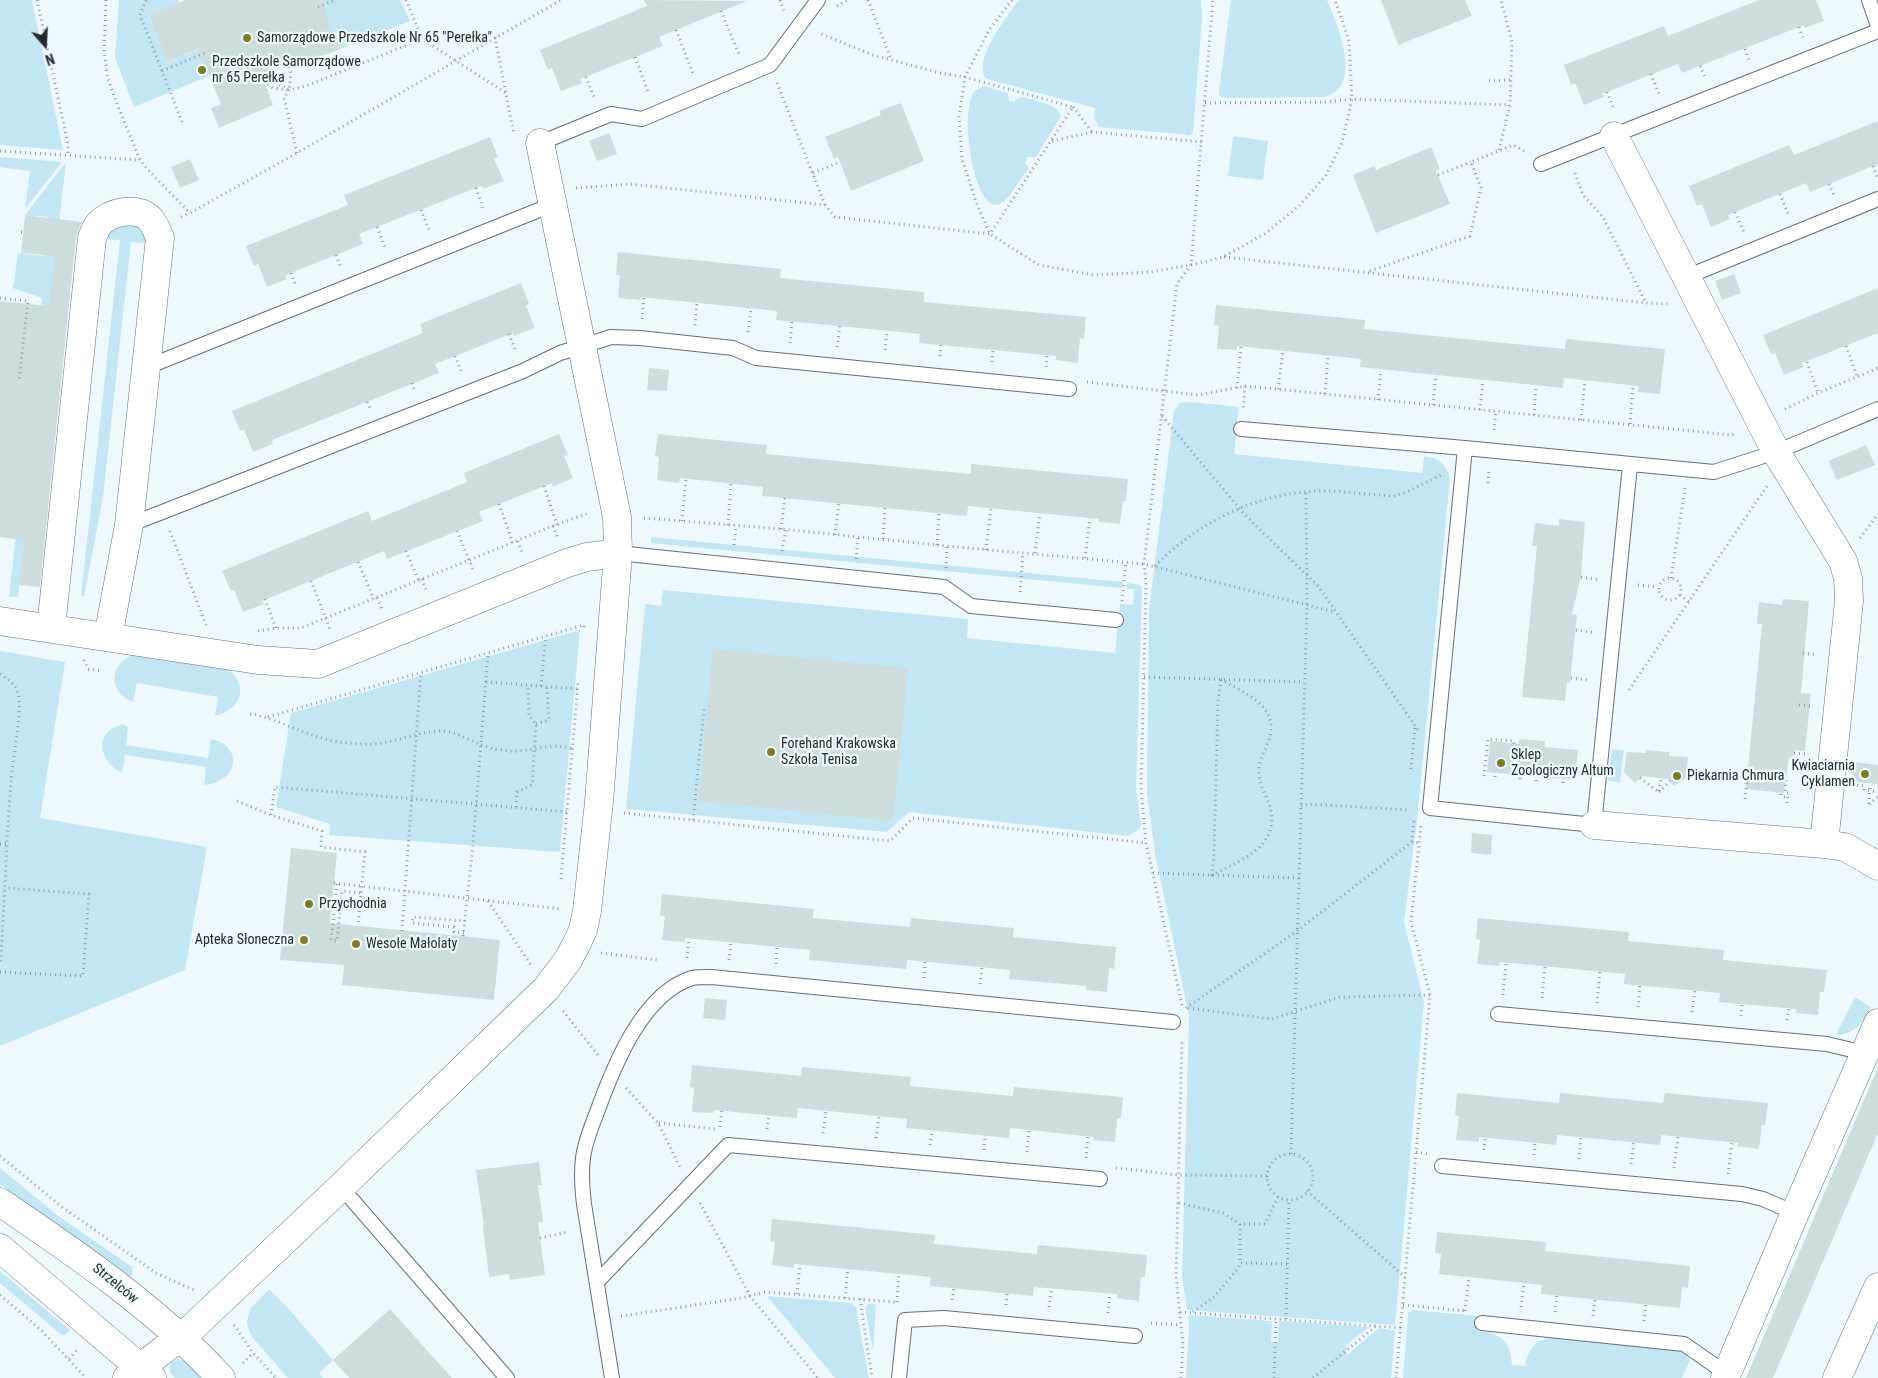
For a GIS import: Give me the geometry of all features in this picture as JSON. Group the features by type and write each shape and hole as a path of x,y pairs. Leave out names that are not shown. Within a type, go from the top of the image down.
{"street":[{"path":"1614,136 1779,458 1843,561 1848,578 1849,601 1824,844"},
{"path":"0,1248 139,1375 193,1327 341,1187 546,989 568,960 583,930 587,911 599,802 618,553 617,517 540,143"},
{"path":"51,628 92,238 98,225 110,216 128,212 147,216 156,226 160,238 148,367 129,525 108,637"},
{"path":"0,621 258,660 318,664 587,557 618,553"},
{"path":"1594,825 1845,847 1878,866"},
{"path":"1726,1376 1878,1023"},
{"name":"Strzelców","path":"0,1202 100,1270 180,1337 221,1378"},
{"path":"1837,1378 1878,1287"}],"lane":[{"path":"540,143 611,114 642,119 770,65 818,0"},
{"path":"1868,0 1878,26"},
{"path":"1541,164 1878,31"},
{"path":"148,367 552,197"},
{"path":"1686,277 1878,199"},
{"path":"129,525 506,378 560,354 610,337 640,338 734,348 756,358 1069,389"},
{"path":"1241,429 1714,472 1779,458 1878,409"},
{"path":"1465,448 1430,808 1594,825 1630,465"},
{"path":"618,553 944,587 971,606 1116,620"},
{"path":"612,1378 581,1177 583,1156 593,1122 621,1053 648,1010 660,997 685,981 694,978 711,977 1172,1022"},
{"path":"1500,1014 1827,1044 1864,1053"},
{"path":"597,1282 728,1145 1100,1179"},
{"path":"1442,1166 1742,1194 1763,1198 1795,1213"},
{"path":"341,1187 507,1378"},
{"path":"899,1378 905,1320 944,1318 1135,1336"},
{"path":"1482,1323 1684,1344 1726,1376"}],"path":[{"path":"37,0 68,144 68,156"},
{"path":"106,0 104,51 108,79 140,160 150,173 190,213"},
{"path":"146,0 140,15 182,122"},
{"path":"318,7 336,0"},
{"path":"406,0 422,39 506,93"},
{"path":"181,218 561,0"},
{"path":"868,0 891,60"},
{"path":"990,234 976,202 962,159 959,116 965,77 989,30 1012,0"},
{"path":"1214,0 1191,265 1177,284 1144,564 1146,583 1141,790 1146,844 1183,1009 1272,1019 1340,997 1430,995"},
{"path":"770,65 826,205 834,218 990,234 1039,265 1094,274 1150,272 1223,257 1273,228 1300,205 1326,175 1342,143 1352,99 1349,41 1335,0"},
{"path":"1499,150 1510,105 1512,42 1501,0"},
{"path":"721,11 747,75"},
{"path":"800,25 891,60 940,73 965,77 1073,107 1092,132"},
{"path":"676,30 701,94"},
{"path":"495,37 514,135 540,143"},
{"path":"264,81 274,88 289,90 306,86 422,39"},
{"path":"162,71 205,53"},
{"path":"635,57 657,113"},
{"path":"288,63 291,74 289,90 284,98 297,153"},
{"path":"264,72 289,90"},
{"path":"1489,81 1510,80"},
{"path":"1205,103 1325,102 1352,99 1510,105"},
{"path":"990,234 1073,107"},
{"path":"1052,141 1092,132 1202,142"},
{"path":"1438,175 1513,145 1541,164"},
{"path":"0,151 140,160"},
{"path":"1568,154 1583,195 1603,217 1646,303"},
{"path":"813,173 840,162"},
{"path":"1368,272 1470,236 1481,188 1470,162"},
{"path":"1873,166 1878,180"},
{"path":"552,197 630,184 826,205"},
{"path":"1223,257 1646,303 1701,306"},
{"path":"0,298 28,301 19,381"},
{"path":"1846,346 1857,376"},
{"path":"1237,388 1241,347"},
{"path":"1278,390 1283,351"},
{"path":"1325,394 1328,355"},
{"path":"1807,362 1818,393"},
{"path":"1069,389 1079,380 1198,395 1245,386 1732,434 1761,422 1818,393 1878,368"},
{"path":"1378,400 1381,370"},
{"path":"1433,405 1436,375"},
{"path":"1480,410 1483,380"},
{"path":"1582,420 1585,380"},
{"path":"1534,415 1536,385"},
{"path":"1630,425 1633,385"},
{"path":"1241,429 1245,386"},
{"path":"1162,415 1240,508 1318,586 1420,734"},
{"path":"1607,698 1623,699 1688,602 1779,458"},
{"path":"1671,578 1688,470"},
{"path":"1155,566 1185,540 1231,512 1283,495 1324,491 1396,496 1448,471 1462,476"},
{"path":"682,521 686,479"},
{"path":"728,525 731,484"},
{"path":"544,486 557,524"},
{"path":"1291,1154 1307,605 1306,492"},
{"path":"781,529 785,498"},
{"path":"835,535 839,503"},
{"path":"499,504 513,543"},
{"path":"883,539 885,508"},
{"path":"986,550 991,508"},
{"path":"254,631 276,628 301,628 557,524 593,512"},
{"path":"937,545 939,513"},
{"path":"1035,553 1040,513"},
{"path":"639,517 1144,564 1336,612"},
{"path":"1085,558 1090,518"},
{"path":"457,531 485,596"},
{"path":"406,551 419,581"},
{"path":"1018,610 1023,552"},
{"path":"182,561 206,626"},
{"path":"358,562 374,599"},
{"path":"1116,620 1119,603 1123,601 1126,563"},
{"path":"1667,578 1679,582 1681,586 1680,595 1671,600 1666,600 1659,593 1660,583 1667,578"},
{"path":"311,581 339,656"},
{"path":"1680,595 1688,602"},
{"path":"265,600 276,628"},
{"path":"197,624 214,627"},
{"path":"268,717 584,625 583,634"},
{"path":"541,686 546,636"},
{"path":"465,921 412,917 412,923 454,927 454,932 464,935 488,653"},
{"path":"402,931 421,672"},
{"path":"0,674 12,682 18,694 0,965"},
{"path":"1144,677 1304,682"},
{"path":"1212,876 1251,856 1262,845 1270,831 1272,820 1270,806 1260,785 1259,775 1259,763 1269,739 1271,724 1267,712 1260,702 1221,679"},
{"path":"1212,876 1218,700 1221,679"},
{"path":"561,879 579,680"},
{"path":"486,682 578,690"},
{"path":"516,807 517,792 532,785 536,724 529,716 528,685"},
{"path":"536,724 549,720 547,687"},
{"path":"693,820 704,710"},
{"path":"250,714 268,717 318,737 360,744 390,743 430,732 445,732 464,736 489,748 510,751 558,745 573,749"},
{"path":"1484,776 1488,738 1514,741 1514,744"},
{"path":"1640,778 1659,792"},
{"path":"1659,792 1661,778"},
{"path":"1786,780 1785,793 1788,793 1787,803"},
{"path":"1659,792 1670,781"},
{"path":"1745,799 1747,782"},
{"path":"1864,786 1878,792"},
{"path":"271,815 275,787 576,813"},
{"path":"1870,787 1878,798 1869,804 1870,787"},
{"path":"1781,794 1781,796 1787,797"},
{"path":"237,801 271,815 322,830 320,852"},
{"path":"1301,806 1308,804 1415,810 1430,808"},
{"path":"1396,1378 1430,995 1411,922 1422,821 1430,808"},
{"path":"622,813 890,841 913,818 1146,844"},
{"path":"1187,1008 1297,931 1412,842 1419,843"},
{"path":"0,844 8,844"},
{"path":"321,847 365,852 358,926"},
{"path":"1154,873 1299,878"},
{"path":"361,893 342,891 337,941 331,940 335,884 566,909"},
{"path":"0,972 83,976 89,894 6,888"},
{"path":"488,901 531,966"},
{"path":"687,962 689,939"},
{"path":"597,953 658,960"},
{"path":"1500,1014 1506,963"},
{"path":"1541,1018 1545,966"},
{"path":"1595,1023 1600,972"},
{"path":"1741,1015 1742,1004"},
{"path":"559,1007 599,1056"},
{"path":"1181,1378 1183,1345 1176,1276 1182,1038"},
{"path":"596,1063 603,1049"},
{"path":"612,1073 658,1123 750,1296 818,1378"},
{"path":"658,1123 720,1130 728,1145"},
{"path":"1672,1187 1678,1137"},
{"path":"1727,1181 1732,1142"},
{"path":"1291,1154 1300,1156 1307,1161 1312,1169 1313,1178 1311,1187 1307,1191 1298,1199 1289,1200 1278,1197 1268,1185 1267,1176 1269,1167 1274,1160 1282,1155 1291,1154"},
{"path":"0,1156 62,1207 156,1273 199,1292"},
{"path":"1100,1179 1101,1166 1179,1175 1267,1176"},
{"path":"1307,1191 1406,1278"},
{"path":"1179,1203 1223,1213 1240,1224 1265,1224 1278,1197"},
{"path":"1286,1319 1289,1200"},
{"path":"1192,1312 1215,1296 1240,1267 1240,1224"},
{"path":"540,1238 588,1227"},
{"path":"1240,1263 1287,1264"},
{"path":"798,1294 800,1264"},
{"path":"845,1298 848,1268"},
{"path":"896,1302 899,1273"},
{"path":"1465,1311 1469,1277"},
{"path":"1049,1315 1052,1288"},
{"path":"603,1319 765,1292 907,1302 905,1320"},
{"path":"1107,1320 1110,1294"},
{"path":"0,1295 41,1330 86,1378"},
{"path":"1555,1319 1557,1295"},
{"path":"860,1299 872,1378"},
{"path":"1592,1322 1595,1299"},
{"path":"1643,1328 1646,1304"},
{"path":"1403,1305 1482,1313 1482,1323"},
{"path":"1180,1312 1401,1328"},
{"path":"1274,1378 1276,1319"},
{"path":"230,1321 253,1353 276,1378"},
{"path":"1145,1323 1181,1325"},
{"path":"1313,1378 1377,1326"}],"shaded area":[{"path":"0,0 32,0 63,150 0,145"},
{"path":"119,0 178,0 179,3 149,15 167,62 202,48 203,61 209,76 134,107 115,58"},
{"path":"319,0 400,0 410,21 340,49"},
{"path":"1019,0 1201,0 1202,17 1193,133 1190,135 1099,127 1094,118 1095,108 987,79 983,72 983,62 987,51 992,39"},
{"path":"1231,0 1327,0 1337,24 1345,55 1343,82 1336,91 1324,97 1225,98 1220,96 1219,91"},
{"path":"984,86 1008,93 1009,101 1014,102 1018,98 1023,97 1051,105 1061,116 1036,157 1028,157 1025,163 1029,168 1004,202 1000,204 992,204 985,198 980,188 975,176 968,138 970,101 973,92"},
{"path":"1233,136 1268,141 1263,180 1228,176"},
{"path":"0,157 62,162 25,209 30,171 0,167"},
{"path":"66,162 18,597 9,597 42,298 13,288 18,253 44,256 48,217 25,215"},
{"path":"116,225 137,227 143,232 149,243 131,242 103,497 84,597 81,596 120,240 102,239"},
{"path":"1192,402 1239,407 1234,454 1422,473 1424,457 1429,457 1444,465 1450,478 1417,821 1404,922 1424,1002 1395,1325 1187,1310 1182,1276 1189,1016 1155,853 1147,793 1149,608 1174,411 1180,403"},
{"path":"651,537 1123,582 1122,588 651,543"},
{"path":"1127,583 1140,585 1142,588 1136,787 1141,826 1128,836 909,812 887,832 626,809 645,604 661,606 663,590 968,619 967,638 1115,653 1120,604 1133,605 1134,589 1126,589"},
{"path":"580,630 560,852 329,835 330,824 276,807 291,713"},
{"path":"0,651 65,662 40,818 207,847 185,970 0,1046"},
{"path":"132,655 226,667 238,681 240,695 232,708 215,716 218,697 137,683 133,702 119,692 115,679 115,672 119,666"},
{"path":"123,724 128,727 126,745 208,758 211,739 221,743 228,748 232,755 233,763 230,771 225,777 216,782 204,785 206,767 125,755 122,773 108,761 102,747 107,733"},
{"path":"1612,749 1624,750 1620,782 1608,781"},
{"path":"1855,997 1871,1007 1858,1027 1836,1035"},
{"path":"0,1168 57,1215 132,1267 133,1273 131,1277 0,1184"},
{"path":"0,1271 70,1330 64,1335 59,1333 0,1283"},
{"path":"269,1289 333,1360 319,1373 323,1378 288,1378 252,1337 247,1322 250,1309"},
{"path":"767,1296 851,1303 856,1307 869,1378 835,1378"},
{"path":"868,1304 876,1304 873,1351 865,1307"},
{"path":"1413,1310 1479,1316 1478,1331 1499,1336 1507,1344 1512,1365 1525,1366 1528,1356 1536,1344 1550,1338 1676,1349 1684,1353 1690,1360 1682,1378 1403,1378 1408,1313"},
{"path":"1188,1315 1272,1321 1271,1342 1278,1342 1279,1321 1369,1327 1346,1345 1346,1356 1379,1328 1395,1331 1391,1378 1186,1378"},
{"path":"178,1359 187,1362 201,1378 175,1378 170,1368 171,1363"}],"building":[{"name":"Samorządowe Przedszkole Nr 65 \"Perełka\"","path":"186,0 321,0 340,49 306,62 304,57 261,73 273,105 219,128 211,108 221,104 198,49 167,62 149,15"},
{"path":"644,0 747,1 659,37 663,46 580,79 582,83 561,91 552,68 548,70 540,50 647,6"},
{"path":"1381,0 1465,0 1472,16 1398,45"},
{"path":"1759,0 1816,0 1824,21 1805,28 1804,25 1682,73 1678,64 1602,94 1604,97 1584,105 1575,83 1571,85 1564,65 1664,26 1668,36"},
{"path":"901,103 924,161 851,191 838,157 834,159 825,137 881,115 879,111"},
{"path":"1878,121 1878,164 1810,192 1806,183 1728,215 1730,219 1711,227 1702,204 1697,206 1689,186 1789,145 1794,155"},
{"path":"609,133 617,154 597,161 589,141"},
{"path":"490,137 498,157 494,159 504,181 483,189 481,186 359,234 363,244 286,275 287,279 267,287 258,264 254,266 246,246 348,205 344,195"},
{"path":"1431,147 1440,169 1436,171 1450,204 1376,233 1353,175 1374,166 1376,170"},
{"path":"190,159 199,180 180,188 171,167"},
{"path":"25,215 82,222 76,236 40,587 19,585 24,540 0,537 0,301 49,306 55,256 21,253"},
{"path":"618,252 781,269 780,278 924,292 924,302 1086,317 1084,339 1080,338 1078,363 1056,360 1056,356 919,343 920,334 776,320 777,311 640,297 640,300 618,298 620,275 616,275"},
{"path":"1734,274 1741,293 1722,300 1715,281"},
{"path":"521,283 529,304 526,306 535,328 514,336 513,333 435,364 439,373 272,440 273,444 253,452 244,430 240,431 232,411 423,333 420,324"},
{"path":"1878,288 1878,333 1802,363 1804,367 1784,375 1775,353 1771,354 1763,335"},
{"path":"1216,305 1365,320 1364,329 1565,349 1566,339 1665,349 1660,394 1638,392 1639,386 1564,378 1563,388 1360,367 1361,359 1237,346 1237,350 1217,349 1219,326 1214,325"},
{"path":"649,368 669,370 667,391 647,390"},
{"path":"559,434 568,455 564,456 573,478 553,487 552,483 479,512 483,521 387,559 384,551 262,601 264,604 243,612 234,590 231,591 222,571 368,511 372,521 467,482 464,473"},
{"path":"658,434 767,445 766,454 971,474 971,464 1128,479 1126,501 1123,501 1120,524 1099,522 1099,519 968,506 967,516 762,496 763,487 680,478 679,483 657,480 659,457 655,456"},
{"path":"1866,445 1875,465 1837,480 1828,461"},
{"path":"1559,519 1585,522 1581,577 1572,614 1577,615 1570,683 1567,682 1565,701 1522,697 1537,546 1532,546 1535,523 1559,526"},
{"path":"1783,599 1809,601 1801,693 1811,694 1805,751 1794,750 1793,758 1789,758 1784,793 1746,789 1762,624 1757,624 1759,602 1782,605"},
{"name":"Forehand Krakowska Szkoła Tenisa","path":"713,649 908,668 893,821 698,801"},
{"path":"1519,739 1545,741 1545,747 1578,750 1575,780 1487,772 1490,741 1519,744"},
{"path":"1646,750 1669,752 1669,756 1688,757 1686,778 1674,786 1668,779 1642,776 1635,783 1624,772 1627,752 1646,753"},
{"path":"1854,762 1878,765 1878,784 1852,782"},
{"path":"1472,833 1492,835 1491,855 1471,853"},
{"name":"Przychodnia","path":"291,848 337,853 330,923 500,940 494,1000 342,985 344,965 280,960"},
{"path":"662,894 814,909 813,918 910,927 911,918 1014,928 1013,937 1116,947 1114,969 1109,968 1107,992 1086,990 1086,986 1009,979 1010,970 907,960 906,969 809,960 810,950 685,938 685,942 662,940 665,916 660,916"},
{"path":"1478,918 1629,932 1628,941 1724,950 1723,960 1827,970 1824,992 1820,992 1818,1015 1796,1013 1796,1009 1719,1002 1720,993 1624,984 1625,974 1500,962 1499,966 1477,964 1480,940 1476,939"},
{"path":"705,998 727,1000 725,1020 703,1018"},
{"path":"692,1065 801,1076 802,1067 911,1077 910,1086 1013,1096 1014,1087 1123,1097 1121,1118 1117,1118 1115,1142 1093,1140 1094,1137 1010,1128 1009,1138 906,1128 907,1119 798,1108 797,1118 714,1110 713,1113 692,1112 694,1088 690,1087"},
{"path":"1878,1067 1878,1133 1773,1378 1746,1378"},
{"path":"1457,1093 1559,1103 1560,1093 1663,1103 1665,1093 1768,1103 1765,1125 1762,1125 1759,1149 1737,1146 1738,1143 1661,1135 1660,1145 1557,1135 1556,1145 1479,1137 1479,1142 1456,1140 1459,1116 1455,1115"},
{"path":"539,1162 542,1185 538,1185 543,1222 538,1222 545,1275 510,1280 509,1274 489,1277 476,1170"},
{"path":"772,1219 935,1235 934,1244 1037,1254 1038,1245 1147,1255 1145,1277 1141,1277 1139,1301 1117,1298 1117,1294 1034,1287 1033,1296 930,1286 931,1277 794,1264 794,1268 772,1265 775,1242 770,1241"},
{"path":"1437,1232 1546,1242 1545,1251 1690,1266 1688,1288 1682,1287 1680,1308 1541,1294 1542,1285 1439,1274 1441,1254 1435,1253"},
{"path":"390,1309 452,1378 349,1378 333,1360"}],"place":[{"name":"Samorządowe Przedszkole Nr 65 \"Perełka\"","path":"247,38"},
{"name":"Przedszkole Samorządowe nr 65 Perełka","path":"202,70"},
{"name":"Forehand Krakowska Szkoła Tenisa","path":"771,752"},
{"name":"Sklep Zoologiczny Altum","path":"1501,763"},
{"name":"Kwiaciarnia Cyklamen","path":"1865,774"},
{"name":"Piekarnia Chmura","path":"1677,776"},
{"name":"Przychodnia","path":"309,904"},
{"name":"Apteka Słoneczna","path":"304,940"},
{"name":"Wesołe Małolaty","path":"356,944"}]}
